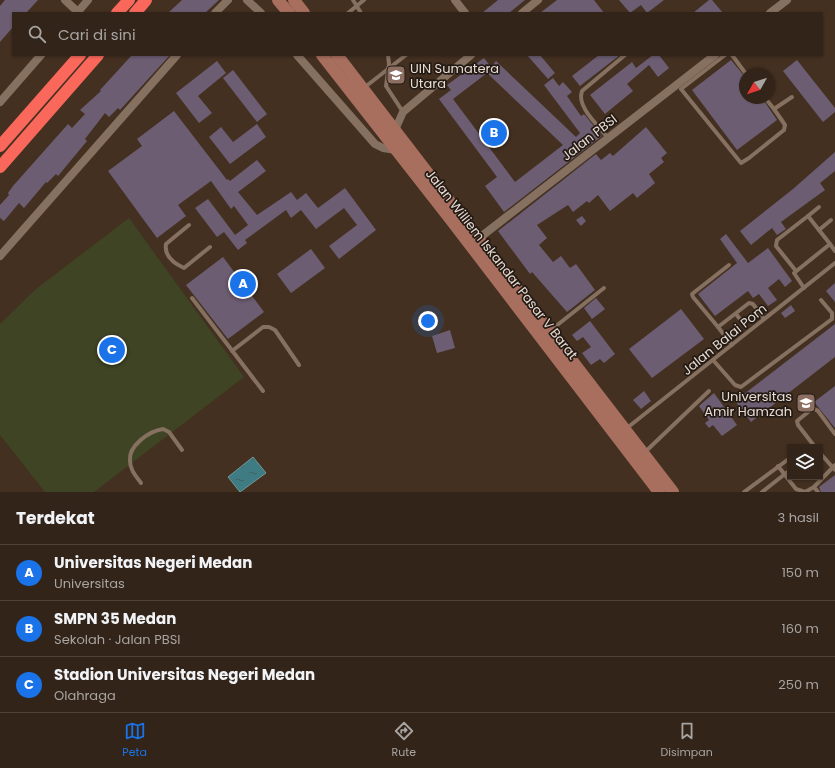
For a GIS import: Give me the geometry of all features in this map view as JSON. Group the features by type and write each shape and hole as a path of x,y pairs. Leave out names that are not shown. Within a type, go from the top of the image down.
{"highway":[{"path":"118,12 129,0"},
{"path":"136,12 146,0"},
{"path":"0,146 79,56"},
{"path":"0,167 97,56"}],"street":[{"path":"65,0 77,12 88,0"},
{"path":"216,12 228,0"},
{"path":"247,0 259,12"},
{"path":"278,0 288,12"},
{"path":"294,0 303,12"},
{"path":"523,12 538,0"},
{"path":"771,12 787,0"},
{"path":"457,1 464,12"},
{"path":"0,102 40,56"},
{"path":"0,256 177,56"},
{"path":"298,56 375,144 383,148 396,150"},
{"name":"Jalan Williem Iskandar Pasar V Barat","path":"323,56 396,150 555,347 621,433 659,492"},
{"name":"Jalan Williem Iskandar Pasar V Barat","path":"338,56 549,331 555,347"},
{"path":"395,130 403,112 470,56"},
{"name":"Jalan PBSI","path":"478,239 714,56"},
{"name":"Jalan Williem Iskandar Pasar V Barat","path":"621,433 643,454 673,492"}],"lane":[{"path":"353,0 360,12"},
{"path":"349,12 364,0"},
{"path":"388,56 389,64 386,86 403,112"},
{"path":"363,89 405,56"},
{"path":"608,138 584,107 580,96 582,91 624,56"},
{"path":"724,56 681,88 741,163 784,130 785,125 770,104"},
{"path":"733,56 742,68"},
{"path":"774,109 792,97"},
{"path":"796,271 775,242 819,207"},
{"path":"808,216 835,251"},
{"path":"819,230 831,220"},
{"path":"189,225 166,244 166,253 172,261 184,268 210,247"},
{"path":"804,288 794,275 796,271 830,244"},
{"name":"Jalan Balai Pom","path":"621,433 835,263"},
{"path":"729,265 692,294 732,345"},
{"path":"549,331 604,288"},
{"path":"192,298 263,391"},
{"path":"713,360 735,385 741,387 832,319 832,313 821,300"},
{"path":"718,327 751,303 764,319"},
{"path":"736,314 743,323"},
{"path":"232,351 263,327 269,327 274,330 300,365"},
{"path":"643,454 709,391"},
{"path":"812,444 797,421 813,408 818,411 835,434"},
{"path":"141,483 133,472 130,461 132,451 141,440 150,434 163,429 169,432 182,450"},
{"path":"778,466 799,491 805,492 834,468 823,456"},
{"path":"744,492 787,460"},
{"path":"762,492 787,472"},
{"path":"814,486 818,492"}],"green space":[{"path":"129,218 244,377 94,492 45,492 0,435 0,324 36,289"}],"water":[{"path":"253,457 266,473 240,492 228,477"}],"building":[{"path":"5,0 38,0 27,12 12,12 12,28 0,42 0,6"},
{"path":"182,0 219,0 206,12 169,12"},
{"path":"498,0 525,0 510,12 483,12"},
{"path":"557,0 594,0 603,12 541,12"},
{"path":"619,0 664,0 648,12 646,12 641,5 629,12"},
{"path":"709,0 712,0 722,12 694,12"},
{"path":"131,56 169,56 120,110 118,108 109,117 105,113 85,139 87,141 58,176 56,174 47,183 46,182 24,208 19,203 4,221 0,218 0,205 9,195 8,193 13,186 68,124 72,128 85,114 80,110 101,91 100,90"},
{"path":"528,56 541,56 555,73 548,79"},
{"path":"598,56 619,56 580,86 572,76"},
{"path":"652,56 660,56 669,68 658,77 649,65 627,84 633,91 605,114 590,95 632,62 636,68"},
{"path":"484,58 491,67 496,61 576,137 580,133 544,85 553,78 559,86 563,82 572,92 567,96 581,116 584,114 602,136 504,212 485,186 497,177 439,99 451,90 447,85","holes":["487,73 563,145 515,182 453,99"]},
{"path":"731,60 739,70 739,104 766,104 777,120 737,150 692,90"},
{"path":"797,60 835,108 835,112 823,122 783,71"},
{"path":"217,61 226,73 198,96 212,113 199,123 176,93"},
{"path":"233,70 267,114 257,122 223,78"},
{"path":"174,111 227,180 228,179 230,181 257,160 266,171 238,192 257,215 291,192 297,200 306,193 318,208 345,188 376,230 339,259 329,246 357,225 344,208 316,229 301,210 291,218 286,210 245,240 247,243 238,250 224,232 217,237 195,208 208,199 235,235 248,225 234,206 231,209 211,181 178,205 186,216 157,238 108,171 142,146 137,139"},
{"path":"257,124 266,137 230,164 209,137 221,127 233,142"},
{"path":"646,127 667,153 661,158 664,162 649,174 655,183 637,198 633,193 610,211 598,195 589,203 587,201 573,212 568,205 537,225 547,238 539,245 553,262 561,256 570,268 576,264 595,290 567,312 532,272 530,274 498,231 596,154 601,160 610,153 613,156"},
{"path":"835,152 835,171 820,183 825,190 781,222 786,229 777,235 772,228 751,245 740,231 793,189"},
{"path":"582,216 586,221 581,226 576,220"},
{"path":"726,234 748,263 768,248 792,281 785,287 779,279 768,288 777,300 768,306 759,294 753,298 748,291 715,316 698,294 737,263 720,239"},
{"path":"311,249 325,268 291,293 277,274"},
{"path":"223,257 264,312 228,339 186,285"},
{"path":"835,283 835,302 826,291"},
{"path":"596,298 605,309 592,319 584,308"},
{"path":"791,305 795,311 785,318 781,313"},
{"path":"681,309 704,339 652,378 629,349"},
{"path":"590,321 615,354 604,363 600,359 591,365 582,353 591,347 583,337 577,341 572,335"},
{"path":"835,324 835,357 751,422 735,401"},
{"path":"450,330 455,348 437,353 432,336"},
{"path":"835,386 835,428 814,402"},
{"path":"644,391 651,401 641,409 633,400"},
{"path":"714,393 737,425 722,436 713,425 709,428 705,423 709,420 699,406"},
{"path":"835,475 835,492 821,492 819,487"}],"place":[{"name":"UIN Sumatera Utara","path":"396,75"},
{"name":"SMPN 35 Medan","path":"494,133"},
{"name":"Universitas Negeri Medan","path":"243,284"},
{"name":"Stadion Universitas Negeri Medan","path":"112,350"},
{"name":"Universitas Amir Hamzah","path":"806,403"}]}
